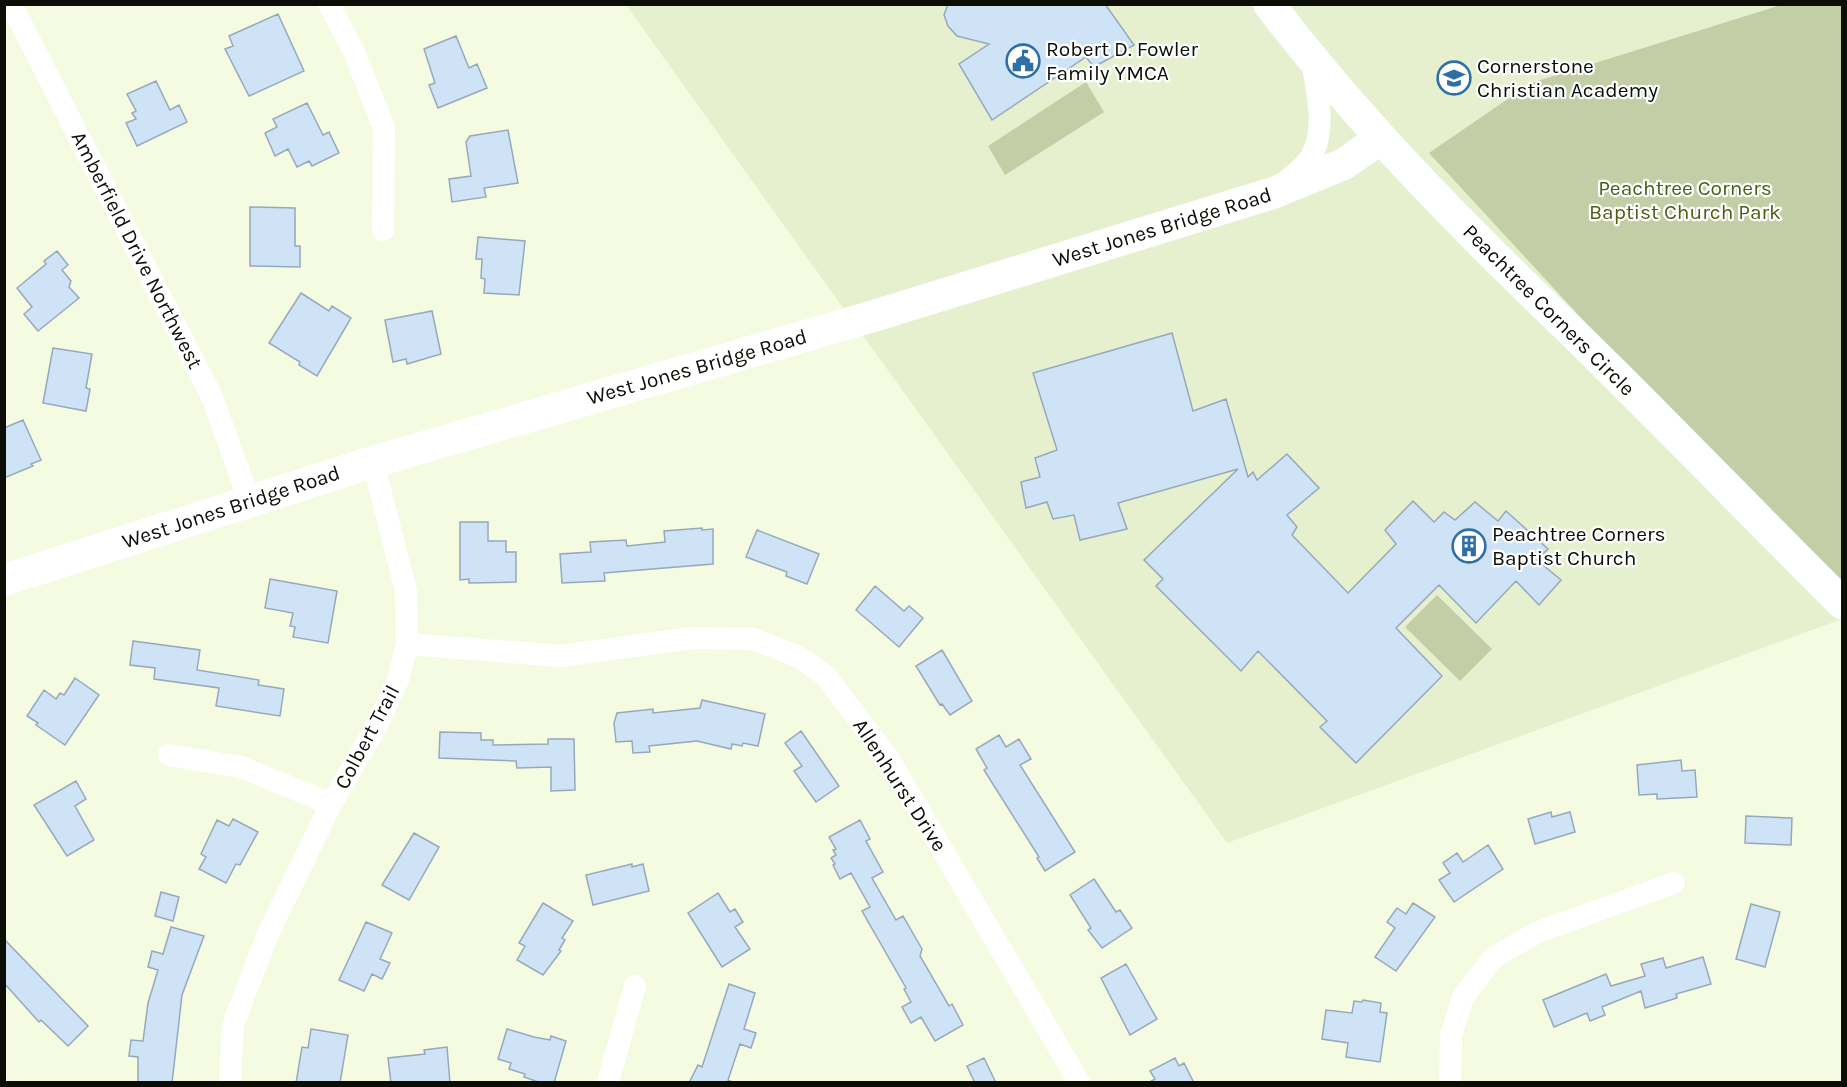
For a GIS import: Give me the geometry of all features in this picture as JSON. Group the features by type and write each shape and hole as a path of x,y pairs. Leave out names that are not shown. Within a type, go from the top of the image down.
{"street":[{"name":"Amberfield Drive Northwest","path":"11,4 212,397 250,502"},
{"path":"329,4 355,54 384,128 383,230"},
{"name":"Peachtree Corners Circle","path":"1269,4 1312,61 1381,138 1551,313 1842,603"},
{"path":"1273,193 1310,159 1319,134 1319,108 1312,61"},
{"name":"West Jones Bridge Road","path":"4,580 373,462 877,315 1273,193 1344,164 1381,138"},
{"name":"Colbert Trail","path":"230,1083 233,1025 267,936 331,804 375,729 398,680 407,644 406,591 373,462"},
{"name":"Allenhurst Drive","path":"407,644 561,656 692,638 753,639 797,656 825,675 890,761 1079,1083"},
{"path":"169,755 242,767 331,804"},
{"path":"1450,1083 1451,1036 1463,997 1494,957 1538,932 1674,883"},
{"path":"608,1083 635,986"}],"shaded area":[{"path":"626,5 1781,5 1531,83 1842,601 1842,619 1227,843"}],"green space":[{"name":"Peachtree Corners Baptist Church Park","path":"1781,5 1842,5 1842,601 1429,153 1531,83"},
{"path":"1086,82 1104,112 1005,175 988,146"},
{"path":"1437,595 1492,649 1460,681 1405,627"}],"building":[{"name":"Robert D. Fowler Family YMCA","path":"948,4 1105,4 1134,45 1094,67 1086,57 992,120 959,64 989,44 957,36 948,26 944,15"},
{"path":"278,14 304,71 249,96 225,49 233,46 229,36"},
{"path":"456,36 469,68 477,64 487,88 438,108 429,85 435,83 424,49"},
{"path":"156,81 170,110 179,105 187,122 137,146 126,123 136,119 132,113 136,111 127,94"},
{"path":"307,103 323,135 329,132 339,153 312,166 309,161 297,167 288,149 275,156 265,133 277,127 273,119"},
{"path":"508,130 518,183 484,188 486,197 452,202 449,179 471,176 466,142 470,136"},
{"path":"250,207 295,208 295,246 300,246 300,267 250,266"},
{"path":"478,237 525,241 519,295 484,293 485,279 481,278 482,259 476,259"},
{"path":"57,251 68,265 62,270 71,281 69,287 79,298 38,331 24,314 32,307 17,288 46,264 44,261"},
{"path":"301,293 329,311 332,306 351,318 317,376 299,365 300,362 269,343"},
{"path":"432,311 441,354 407,364 406,359 393,362 385,320"},
{"name":"Peachtree Corners Baptist Church","path":"1172,333 1193,411 1226,399 1248,477 1253,472 1257,480 1287,454 1319,488 1287,515 1297,527 1292,535 1348,593 1396,544 1385,530 1413,501 1434,522 1444,512 1455,520 1475,502 1498,521 1506,511 1548,549 1537,560 1561,580 1539,605 1516,581 1476,623 1439,585 1396,628 1442,676 1356,763 1320,727 1327,721 1258,651 1241,671 1156,586 1163,579 1144,560 1238,469 1118,503 1127,529 1080,540 1074,515 1053,519 1047,502 1026,508 1021,482 1040,477 1035,458 1057,450 1033,373"},
{"path":"53,348 92,354 86,388 90,389 86,411 43,403"},
{"path":"23,420 41,460 31,464 33,466 4,478 4,428"},
{"path":"460,522 488,522 488,541 506,541 506,552 516,552 516,582 469,583 469,579 460,580"},
{"path":"702,528 702,530 713,529 713,564 604,573 605,581 562,583 560,554 591,552 590,542 626,540 627,546 665,542 664,531"},
{"path":"757,530 819,554 807,584 786,576 787,572 746,557"},
{"path":"270,579 337,591 328,643 293,637 295,627 290,626 293,613 265,608"},
{"path":"875,586 904,611 909,606 923,618 899,647 856,610"},
{"path":"133,641 200,650 197,670 259,680 258,685 284,689 280,716 216,706 219,688 154,679 155,668 130,665"},
{"path":"942,650 972,701 950,715 942,704 940,705 916,666"},
{"path":"75,678 99,695 65,745 27,716 44,690 56,699 60,693 64,695"},
{"path":"702,700 765,714 758,746 743,743 742,746 732,744 731,749 697,741 649,746 650,752 633,753 632,741 616,742 614,723 617,713 653,709 653,713 700,708"},
{"path":"801,731 839,786 816,802 794,771 802,766 785,743"},
{"path":"440,732 481,733 481,740 493,740 493,745 548,744 548,739 574,739 575,790 551,791 551,767 517,768 516,761 439,758"},
{"path":"999,735 1006,747 1019,739 1031,759 1020,765 1075,852 1045,871 1037,858 1039,857 984,770 987,768 976,749"},
{"path":"1681,760 1682,771 1695,770 1697,797 1657,799 1657,794 1639,795 1637,765"},
{"path":"76,781 86,799 75,806 94,840 67,856 34,805"},
{"path":"1551,812 1552,817 1570,812 1575,832 1535,844 1528,819"},
{"path":"1746,816 1792,818 1791,845 1745,843"},
{"path":"233,819 258,832 240,865 236,864 226,883 199,869 206,857 201,854 217,820 229,826"},
{"path":"860,820 870,839 866,841 883,872 872,878 896,920 903,916 922,949 920,956 949,1006 952,1004 963,1025 935,1041 921,1017 911,1023 902,1007 911,1002 904,989 906,988 862,911 870,907 851,873 840,879 833,865 835,864 831,858 836,855 833,850 836,849 829,837"},
{"path":"414,833 439,847 409,900 382,885"},
{"path":"1488,845 1503,869 1454,902 1439,880 1450,873 1443,863 1457,853 1463,862"},
{"path":"632,864 632,867 643,864 649,891 593,905 586,875"},
{"path":"1094,879 1116,912 1120,910 1132,928 1102,948 1088,930 1091,928 1070,895"},
{"path":"161,892 179,897 173,921 155,916"},
{"path":"718,893 730,912 735,909 743,922 735,927 750,949 722,967 688,913"},
{"path":"543,903 573,921 562,938 565,940 559,950 561,951 543,975 517,960 525,946 519,943"},
{"path":"1413,903 1435,917 1396,971 1375,957 1395,928 1387,922 1397,908 1406,914"},
{"path":"1751,904 1780,912 1765,967 1736,959"},
{"path":"366,922 392,933 380,959 390,963 382,979 372,974 364,991 339,980"},
{"path":"171,927 204,936 182,995 172,1083 138,1083 138,1057 129,1056 131,1040 143,1041 148,1003 158,970 148,967 152,951 163,954"},
{"path":"4,939 88,1026 68,1046 41,1020 39,1022 4,983"},
{"path":"1703,957 1711,984 1676,994 1677,998 1645,1008 1641,991 1602,1007 1605,1015 1590,1021 1587,1013 1554,1027 1543,1000 1606,974 1611,986 1645,976 1641,964 1663,958 1666,968"},
{"path":"1126,964 1157,1019 1130,1035 1101,978"},
{"path":"729,984 755,993 744,1029 756,1033 751,1048 740,1044 728,1080 734,1083 689,1083 698,1065 702,1067"},
{"path":"1363,1000 1381,1003 1380,1012 1387,1013 1380,1062 1346,1057 1348,1043 1322,1039 1326,1010 1352,1013 1354,1001 1362,1002"},
{"path":"311,1029 348,1035 340,1083 296,1083 302,1047 308,1048"},
{"path":"507,1029 534,1037 550,1040 551,1036 566,1041 554,1083 541,1083 524,1077 525,1074 509,1069 511,1063 498,1059"},
{"path":"447,1047 450,1083 391,1083 388,1058 425,1054 424,1050"},
{"path":"984,1058 996,1083 975,1083 967,1066"},
{"path":"1175,1058 1179,1066 1184,1063 1194,1083 1148,1083 1155,1079 1150,1071"}],"place":[{"name":"Robert D. Fowler Family YMCA","path":"1023,61"},
{"name":"Cornerstone Christian Academy","path":"1454,78"},
{"name":"Peachtree Corners Baptist Church","path":"1469,546"}]}
